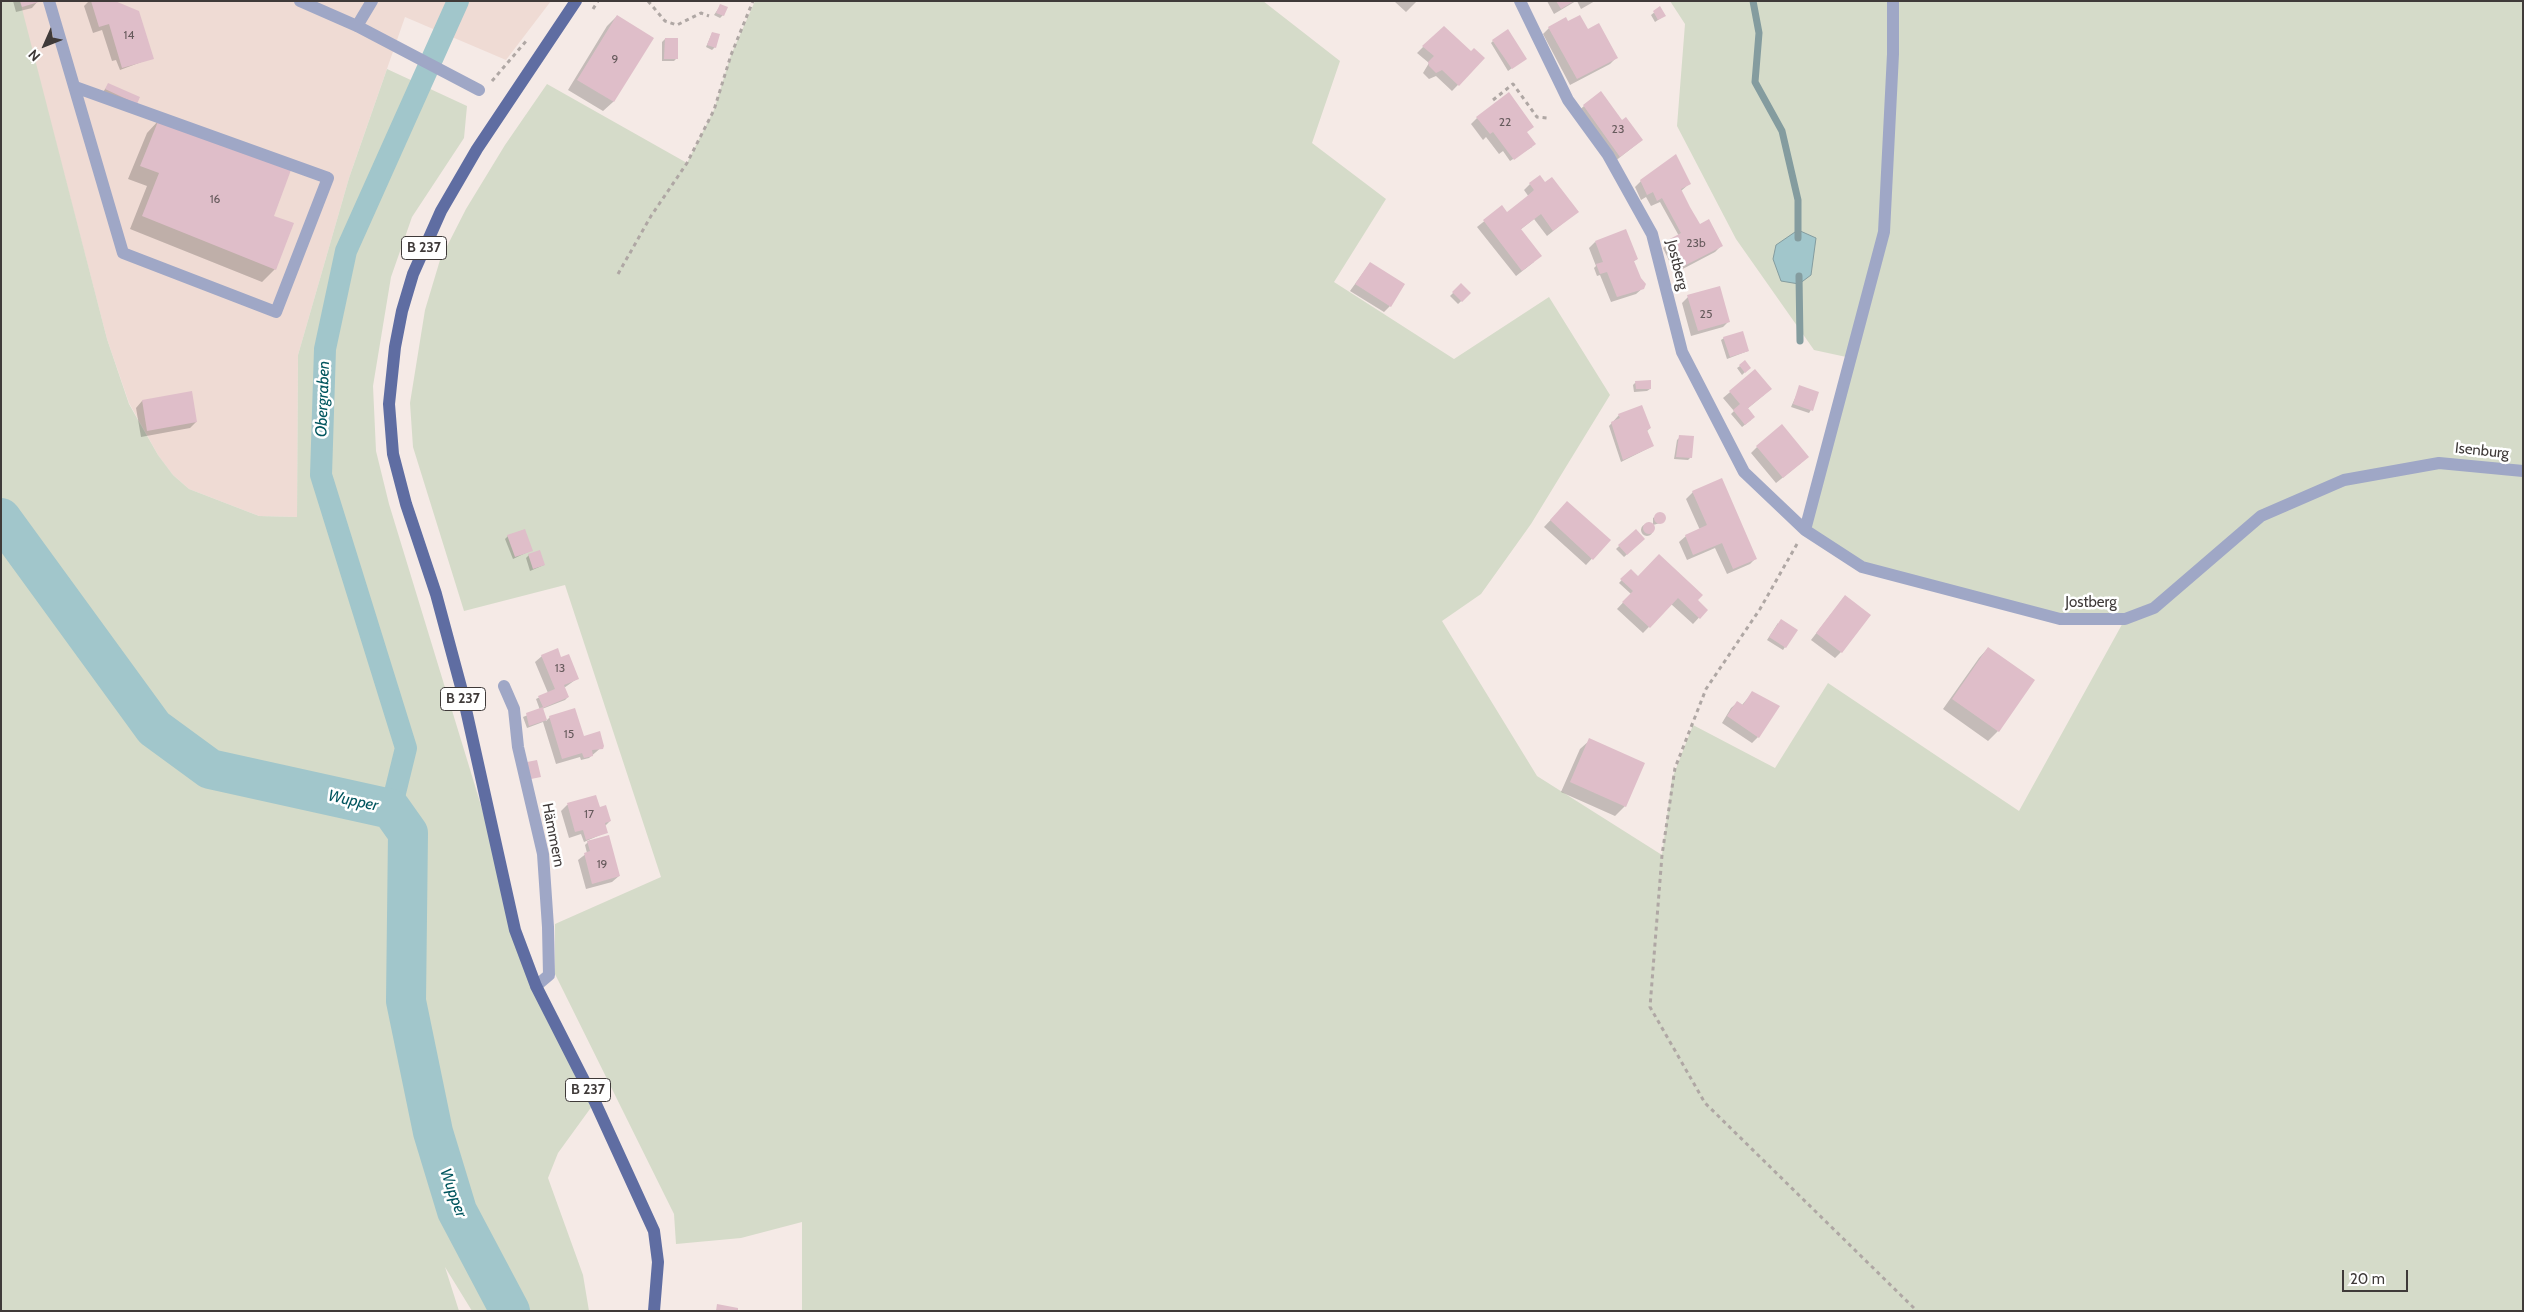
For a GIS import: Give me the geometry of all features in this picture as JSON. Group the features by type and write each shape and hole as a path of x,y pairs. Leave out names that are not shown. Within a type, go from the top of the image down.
{"main road":[{"name":"B 237","path":"576,1 477,149 441,211 413,274 402,311 395,347 389,404 393,454 439,604 460,687 515,930 536,986 594,1102 654,1231 658,1262 654,1311"}],"street":[{"path":"49,1 123,253 276,312 328,178 75,87"},
{"path":"300,1 357,26 479,90"},
{"path":"357,26 372,1"},
{"name":"Jostberg","path":"1520,1 1568,100 1608,155 1652,234 1682,352 1744,472 1805,530 1862,567 2060,619 2125,619 2154,608 2261,516 2344,480 2438,463"},
{"path":"1805,530 1884,232 1893,54 1892,1"},
{"name":"Isenburg","path":"2438,463 2523,472"},
{"name":"Hämmern","path":"504,686 514,709 518,747 543,854 549,974 536,986"}],"path":[{"path":"588,16 598,1"},
{"path":"648,1 665,22 677,25 701,13 709,16"},
{"path":"618,274 651,216 687,163 714,110 731,55 753,1"},
{"path":"479,90 494,80 529,38"},
{"path":"1492,100 1513,84 1537,117 1547,118"},
{"path":"1805,530 1760,609 1706,689 1675,768 1662,855 1650,1007 1705,1103 1917,1311"}],"shaded area":[{"path":"19,1 551,1 506,60 405,17 349,178 298,355 297,517 259,516 189,489 173,475 158,455 129,403 107,339"}],"green space":[{"path":"1,1 20,1 107,339 129,404 158,455 173,475 189,489 259,516 297,517 298,355 349,178 387,69 467,106 464,138 412,217 391,277 373,386 376,451 389,504 501,871 515,930 595,1102 558,1153 548,1178 583,1275 589,1311 472,1311 445,1267 459,1311 1,1311"},
{"path":"755,1 1263,1 1340,61 1312,143 1386,199 1334,282 1454,359 1549,297 1610,395 1531,524 1481,594 1442,621 1537,776 1662,855 1672,779 1693,725 1775,768 1828,683 2019,811 2125,619 2060,619 1862,567 1805,530 1851,358 1814,350 1736,239 1677,126 1685,24 1670,1 2523,1 2523,1311 802,1311 802,1222 741,1238 676,1244 674,1214 555,974 555,924 661,877 565,585 464,611 413,447 410,403 425,310 440,260 466,209 505,145 547,84 687,163 714,110 731,55"}],"water":[{"path":"1798,230 1816,238 1811,275 1799,284 1781,281 1773,259 1776,245"}],"building":[{"path":"20,1 39,1 39,2 22,7"},
{"path":"91,1 115,1 139,11 154,59 122,68 109,24 99,27"},
{"path":"1556,1 1574,1 1561,9"},
{"path":"720,4 728,7 724,16 716,13"},
{"path":"1660,6 1666,16 1658,20 1653,11"},
{"path":"617,15 654,38 614,102 577,80"},
{"path":"1580,15 1588,29 1599,23 1618,58 1577,79 1548,27 1566,17 1568,21"},
{"path":"1444,26 1471,51 1474,48 1485,58 1459,86 1442,70 1436,73 1429,66 1428,62 1434,56 1422,46"},
{"path":"1508,29 1527,59 1512,69 1492,40"},
{"path":"712,32 720,34 716,48 707,45"},
{"path":"665,38 678,38 678,59 664,59"},
{"path":"108,83 140,97 137,104 105,89"},
{"path":"1601,91 1622,120 1626,117 1643,140 1620,157 1583,105"},
{"path":"1509,92 1534,127 1527,132 1536,144 1514,160 1493,132 1490,134 1476,117"},
{"path":"159,119 291,170 274,216 294,223 276,270 142,216 159,173 140,166"},
{"path":"1676,154 1691,184 1681,189 1690,207 1700,224 1709,219 1723,246 1682,267 1668,240 1681,233 1662,198 1657,201 1653,192 1647,195 1640,180"},
{"path":"1540,175 1545,182 1552,177 1579,212 1553,231 1541,214 1521,229 1542,256 1522,271 1483,220 1502,205 1507,212 1526,197 1534,190 1529,183"},
{"path":"1626,229 1638,259 1634,261 1641,278 1646,284 1644,289 1617,297 1607,272 1600,274 1596,264 1603,262 1595,241"},
{"path":"1370,262 1405,284 1391,307 1355,284"},
{"path":"1461,283 1471,293 1462,302 1452,292"},
{"path":"1720,286 1730,322 1698,331 1687,295"},
{"path":"1743,331 1749,351 1730,357 1723,337"},
{"path":"1745,360 1751,368 1745,373 1739,365"},
{"path":"1755,369 1772,389 1748,408 1755,417 1745,425 1733,410 1740,404 1729,391"},
{"path":"1651,380 1651,389 1636,389 1635,381"},
{"path":"1799,385 1819,392 1813,411 1793,404"},
{"path":"192,391 197,422 147,431 142,400"},
{"path":"1642,405 1651,428 1647,430 1654,446 1623,460 1611,422 1620,418 1618,414"},
{"path":"1782,424 1809,457 1783,478 1756,446"},
{"path":"1679,435 1694,436 1692,458 1676,457"},
{"path":"1722,478 1757,559 1733,569 1722,543 1693,555 1685,535 1707,525 1692,491"},
{"path":"1567,501 1611,540 1593,560 1550,520"},
{"path":"1658,512 1662,512 1666,518 1662,524 1658,524 1654,520 1654,516"},
{"path":"1647,522 1651,522 1655,528 1651,534 1647,534 1643,530 1643,526"},
{"path":"525,529 533,551 515,557 507,535"},
{"path":"1636,529 1645,539 1627,555 1618,545"},
{"path":"540,550 545,565 533,569 528,554"},
{"path":"1659,554 1703,595 1698,600 1708,610 1700,619 1678,598 1650,628 1622,602 1633,591 1620,579 1631,569 1638,576"},
{"path":"1845,595 1871,615 1842,653 1816,633"},
{"path":"1781,619 1798,630 1786,648 1769,637"},
{"path":"1988,647 2035,680 1999,732 1952,699"},
{"path":"558,648 561,657 569,654 579,679 564,685 569,697 543,708 547,720 529,726 526,713 543,707 538,696 555,689 541,655"},
{"path":"1752,691 1780,706 1759,738 1727,716 1737,701 1743,705"},
{"path":"575,708 584,736 600,731 604,746 603,749 592,750 593,756 584,758 582,753 562,759 549,716"},
{"path":"1589,738 1645,763 1626,807 1570,782"},
{"path":"537,760 541,777 531,779 527,762"},
{"path":"596,795 600,807 606,805 611,821 605,823 608,833 586,840 583,830 575,832 567,803"},
{"path":"609,835 620,876 592,884 584,853 590,851 587,841"},
{"path":"717,1304 738,1308 738,1311 716,1311"}],"waterway":[{"name":"Obergraben","path":"391,809 406,748 321,475 325,349 346,251 458,1"},
{"path":"1753,1 1759,33 1755,82 1782,131 1798,200 1798,238"},
{"path":"1799,276 1800,341"},
{"name":"Wupper","path":"1,518 154,728 210,769 391,809 408,833 406,1001 433,1132 457,1211 510,1311"}]}
